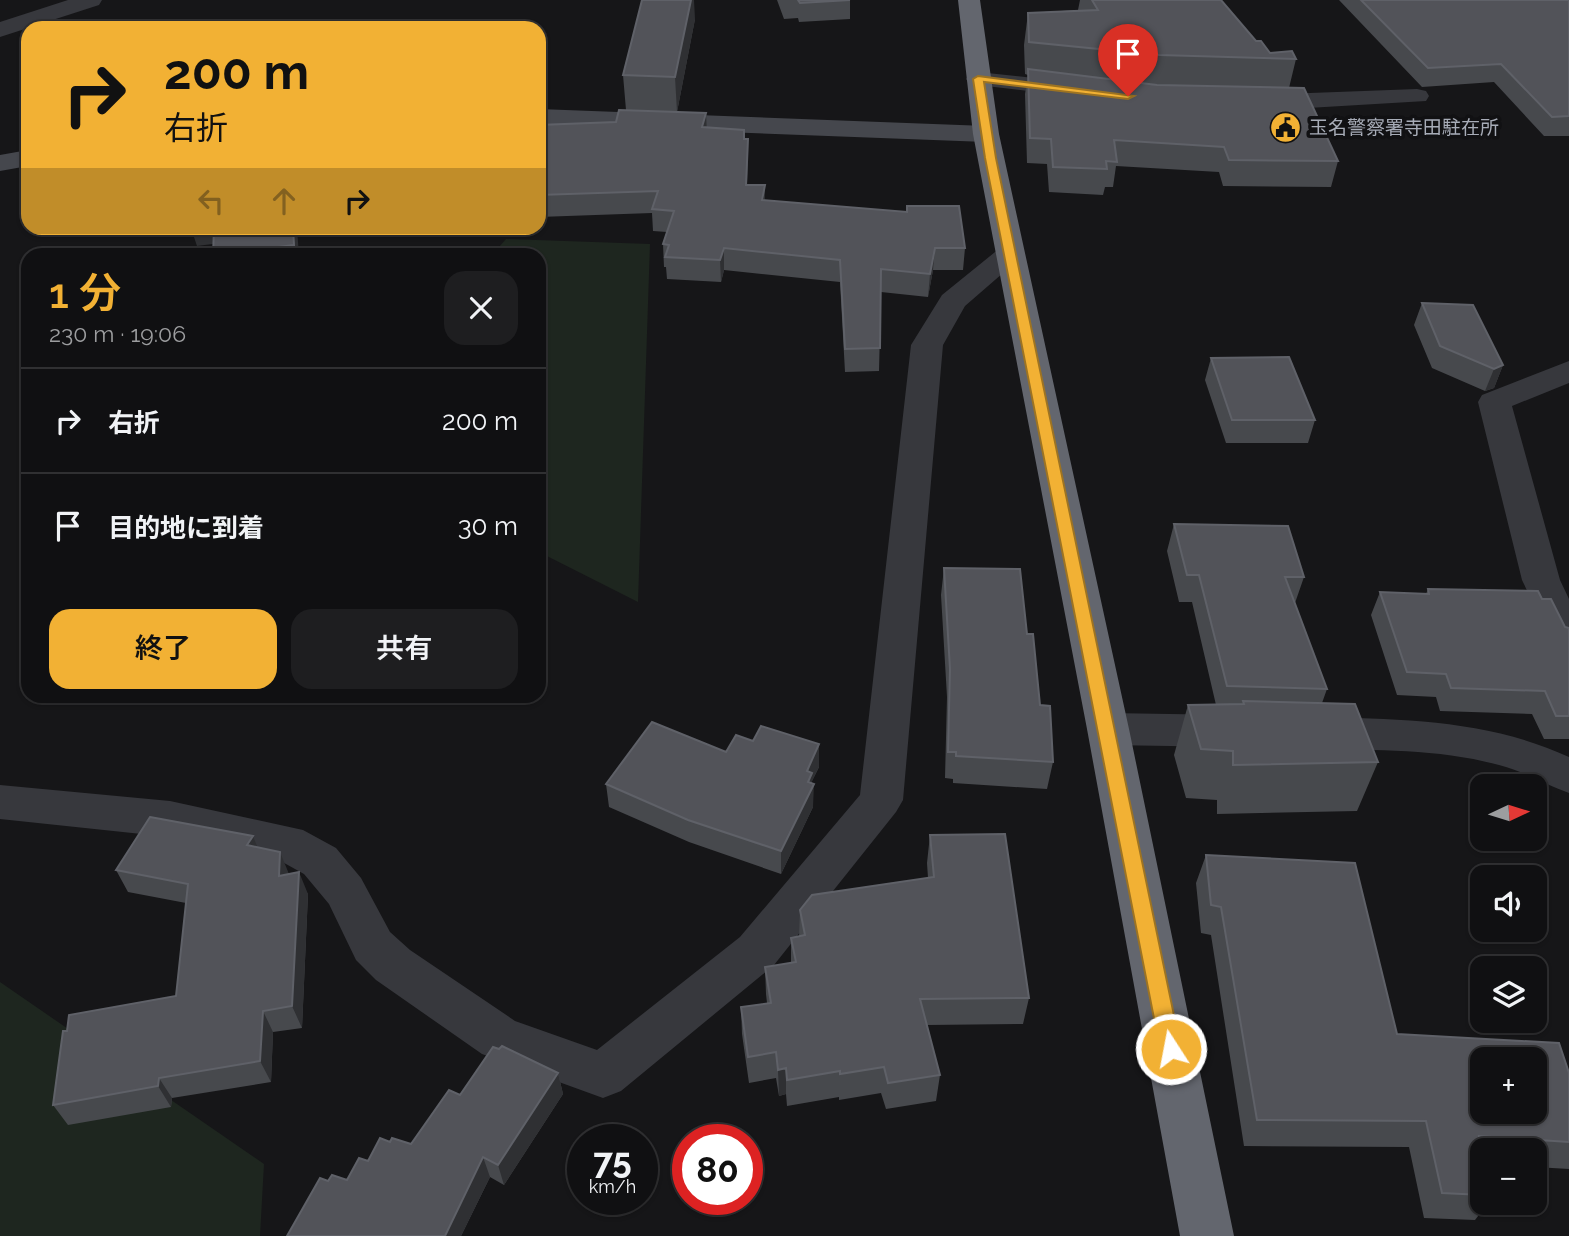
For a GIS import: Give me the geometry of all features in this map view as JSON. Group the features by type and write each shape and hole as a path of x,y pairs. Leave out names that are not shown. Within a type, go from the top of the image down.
{"highway":[{"path":"946,0 978,79"},
{"path":"969,0 986,134 1108,729 1207,1236"}],"street":[{"path":"27,21 91,0"},
{"path":"0,30 21,23"},
{"path":"978,79 1100,93"},
{"path":"1234,102 1275,103 1417,96"},
{"path":"546,117 652,118 868,132 986,134"},
{"path":"0,163 21,159"},
{"path":"0,802 170,819 287,843 320,861 345,891 373,946 393,965 499,1038 603,1076 757,951 881,800 927,345 954,301 1010,254"},
{"path":"1569,371 1494,402 1541,580 1569,639"},
{"path":"1108,729 1405,736 1486,743 1534,757 1569,776"}],"shaded area":[{"path":"506,239 650,244 638,602 546,556 546,248 498,248"},
{"path":"0,982 264,1164 260,1236 0,1236"}],"building":[{"path":"642,0 691,0 675,77 623,75"},
{"path":"798,0 850,0 800,3"},
{"path":"1092,0 1221,0 1256,41 1261,41 1270,53 1292,51 1296,59 1159,55 1029,42 1028,13 1098,10"},
{"path":"1361,0 1569,0 1569,116 1552,117 1501,64 1428,68"},
{"path":"1028,69 1157,85 1304,88 1338,161 1229,160 1224,147 1114,140 1117,162 1106,161 1107,169 1053,167 1051,139 1030,138"},
{"path":"619,110 706,113 702,127 744,130 744,139 748,139 746,185 765,185 762,200 907,212 907,206 959,206 965,248 935,248 930,274 881,269 880,348 845,349 840,260 724,248 720,260 665,257 669,245 663,244 674,211 652,209 658,191 546,195 546,125 616,122"},
{"path":"214,235 293,235 294,245 213,248"},
{"path":"1422,303 1473,305 1503,365 1494,369 1440,346"},
{"path":"1289,357 1315,420 1232,420 1211,358"},
{"path":"1174,524 1288,526 1304,577 1285,577 1327,689 1227,686 1199,575 1187,575"},
{"path":"944,568 1020,569 1027,634 1033,634 1040,705 1050,706 1053,762 956,756 956,752 948,752 950,669"},
{"path":"1428,589 1538,591 1542,599 1551,599 1565,627 1569,628 1569,716 1556,716 1545,691 1451,688 1446,674 1407,672 1380,592 1429,594"},
{"path":"1243,701 1355,704 1378,762 1233,765 1233,751 1201,749 1188,705 1244,704"},
{"path":"652,722 726,752 736,735 753,741 761,726 819,744 807,771 812,773 808,782 814,784 781,851 688,820 606,784"},
{"path":"150,817 253,836 247,845 280,852 279,876 299,872 292,1006 263,1011 260,1061 159,1078 158,1086 53,1105 63,1031 67,1031 69,1015 176,996 188,884 116,870"},
{"path":"1005,834 1029,998 920,999 940,1075 888,1083 884,1067 787,1080 786,1068 778,1070 776,1052 748,1057 741,1007 771,1003 765,967 796,962 791,938 805,935 800,910 812,895 934,877 930,835"},
{"path":"1206,855 1355,863 1397,1034 1559,1043 1569,1073 1569,1142 1547,1141 1547,1138 1470,1138 1470,1194 1442,1193 1426,1121 1257,1120 1221,907 1211,905"},
{"path":"502,1046 558,1073 498,1165 483,1157 445,1236 287,1236 320,1178 328,1181 332,1175 347,1180 359,1158 368,1161 380,1138 390,1142 392,1138 411,1144 449,1090 460,1095 493,1047 499,1049"}],"place":[{"name":"玉名警察署寺田駐在所","path":"1286,127"}],"route":[{"path":"1128,96 978,79 986,134 1171,1049"}]}
